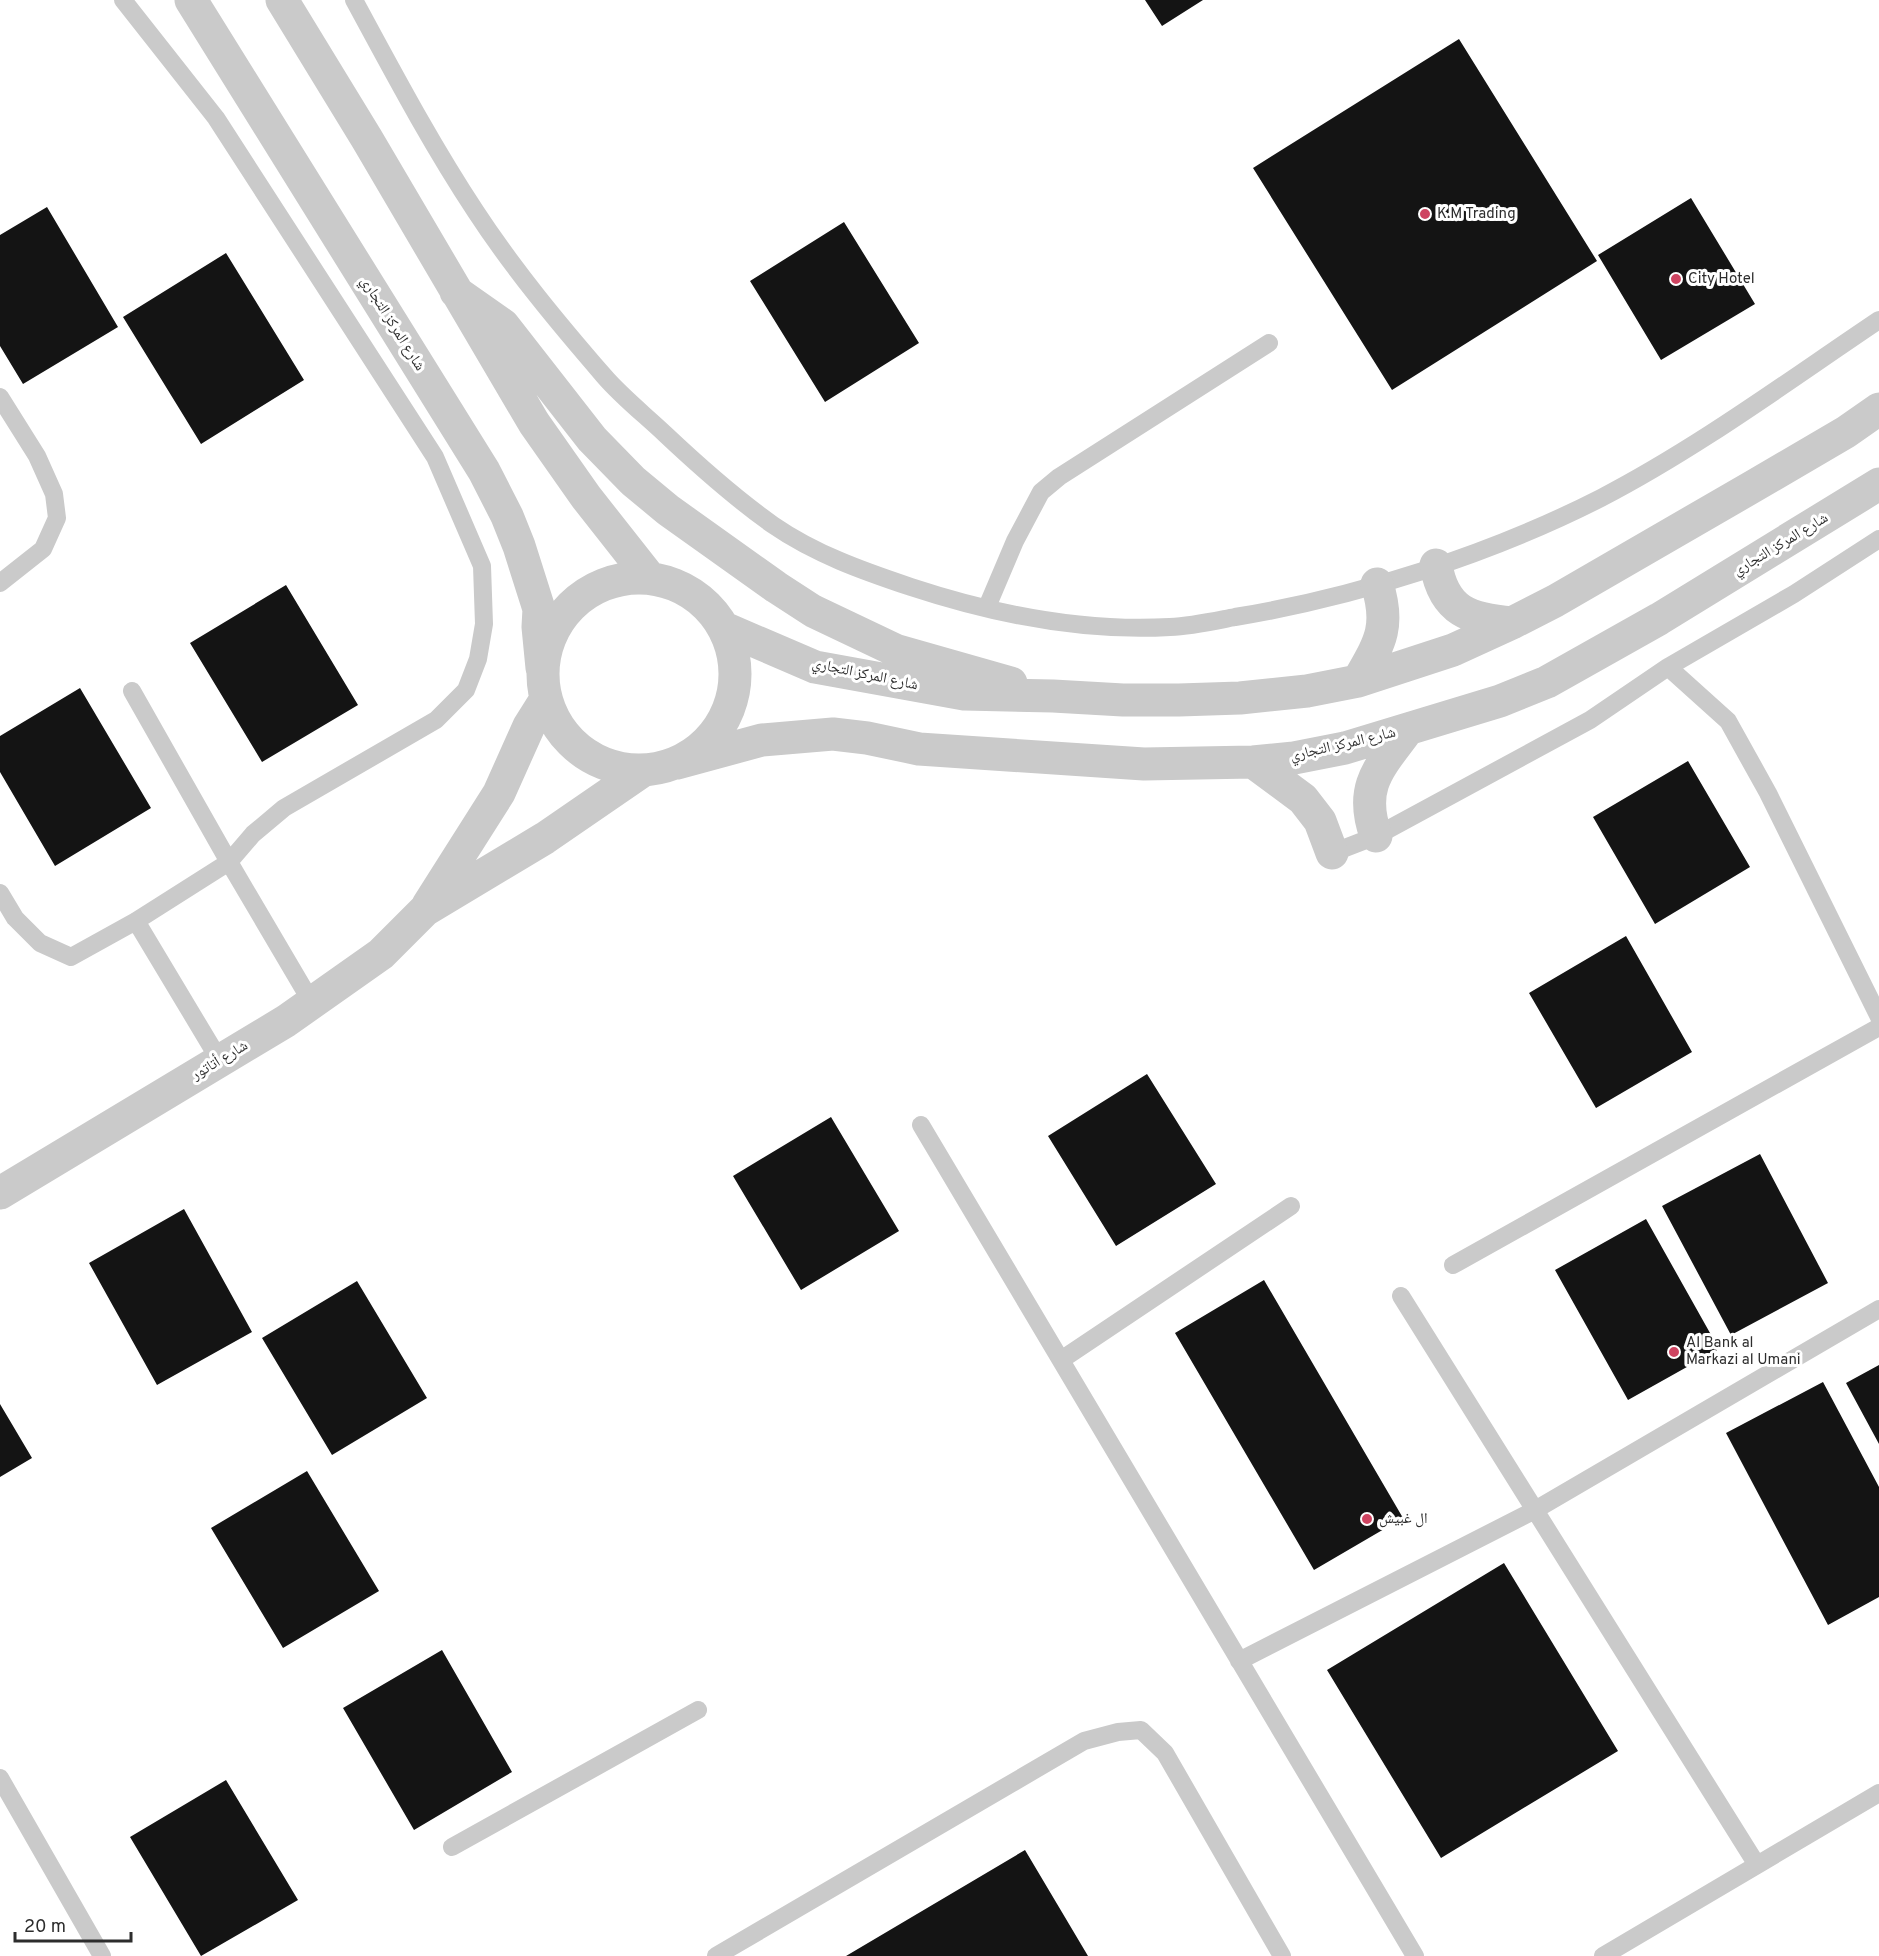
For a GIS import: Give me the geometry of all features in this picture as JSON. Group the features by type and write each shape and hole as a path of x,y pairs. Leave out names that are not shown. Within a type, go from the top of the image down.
{"street":[{"name":"شارع المركز التجاري","path":"191,0 484,471 507,516 519,546 539,609 538,627 544,683"},
{"path":"282,0 367,139 534,423 586,496 649,577"},
{"path":"456,292 503,325 592,439 633,481 668,510 776,587 813,611 895,650 1053,696"},
{"name":"شارع المركز التجاري","path":"724,628 815,667 964,694 1123,700 1240,698 1307,691 1358,681 1453,650 1512,623 1555,601 1771,476 1846,432 1879,409"},
{"name":"شارع المركز التجاري","path":"677,763 762,740 833,734 867,738 919,749 1009,757 1144,764 1253,762 1345,748 1500,702 1547,682 1659,618 1879,484"},
{"path":"1436,565 1439,584 1448,599 1467,614 1484,621 1512,623"},
{"path":"649,577 679,586 705,603 724,628 734,658 734,691 723,721 704,746 677,763 644,770 612,767 582,753 559,729 544,683 549,637 565,610 589,590 618,579 649,577"},
{"path":"1358,681 1380,641 1383,601 1377,584"},
{"name":"شارع أتاتور","path":"0,1193 286,1021 381,954 425,910 499,793 529,726 544,683"},
{"path":"1376,836 1370,819 1370,793 1373,782 1377,771 1408,729"},
{"path":"1253,762 1303,799 1320,821 1332,853"},
{"name":"شارع أتاتور","path":"425,910 545,838 644,770"}],"lane":[{"path":"0,893 15,918 39,942 71,957 136,921 229,862 253,834 284,808 436,720 466,690 478,658 484,624 482,566 435,457 216,118 123,0"},
{"path":"354,0 409,102 478,215 540,298 607,380 707,474 776,527 844,564 948,599 1054,621 1115,627 1173,627 1325,599 1377,584 1520,536 1598,499 1691,446 1879,320"},
{"path":"987,607 1015,541 1041,492 1059,477 1269,343"},
{"path":"0,397 37,456 54,494 57,518 43,549 0,583"},
{"path":"1332,853 1376,836 1590,720 1668,667 1794,594 1879,539"},
{"path":"1668,667 1728,721 1768,793 1879,1017"},
{"path":"132,691 312,1003"},
{"path":"136,921 220,1061"},
{"path":"1453,1265 1879,1027"},
{"path":"921,1125 1415,1956"},
{"path":"1061,1360 1291,1206"},
{"path":"1401,1296 1757,1865"},
{"path":"1239,1661 1535,1510 1879,1309"},
{"path":"452,1847 698,1710"},
{"path":"716,1956 1084,1741 1118,1732 1141,1730 1165,1753 1282,1956"},
{"path":"0,1778 102,1956"},
{"path":"1603,1956 1879,1793"}],"building":[{"path":"1145,0 1203,0 1162,26"},
{"name":"K.M Trading","path":"1459,39 1597,261 1392,390 1253,168"},
{"name":"City Hotel","path":"1691,198 1755,304 1661,360 1598,255"},
{"path":"47,207 118,327 23,384 0,346 0,235"},
{"path":"844,222 919,343 825,402 750,281"},
{"path":"226,253 304,380 201,444 123,317"},
{"path":"286,585 358,705 262,762 190,643"},
{"path":"80,688 151,808 55,866 0,772 0,736"},
{"path":"1688,761 1750,867 1655,924 1593,817"},
{"path":"1626,936 1692,1052 1596,1108 1529,993"},
{"path":"1147,1074 1216,1184 1116,1246 1048,1136"},
{"path":"831,1117 899,1231 801,1290 733,1176"},
{"path":"1760,1154 1828,1283 1731,1335 1662,1206"},
{"path":"184,1209 252,1332 157,1385 89,1263"},
{"path":"1646,1219 1719,1349 1628,1400 1555,1270"},
{"path":"1264,1280 1403,1518 1314,1570 1175,1333"},
{"path":"357,1281 427,1398 332,1455 262,1338"},
{"path":"1879,1365 1879,1444 1846,1383"},
{"path":"1823,1382 1879,1487 1879,1597 1828,1625 1726,1433"},
{"path":"0,1404 32,1458 0,1477"},
{"path":"307,1471 379,1591 283,1648 211,1528"},
{"path":"1504,1563 1618,1751 1441,1858 1327,1670"},
{"path":"442,1650 512,1772 414,1830 343,1708"},
{"path":"226,1780 298,1900 201,1956 130,1837"},
{"path":"1025,1850 1088,1956 846,1956"}],"place":[{"name":"K.M Trading","path":"1425,214"},
{"name":"City Hotel","path":"1676,279"},
{"name":"Al Bank al Markazi al Umani","path":"1674,1352"},
{"name":"ال غبيش","path":"1367,1519"}]}
